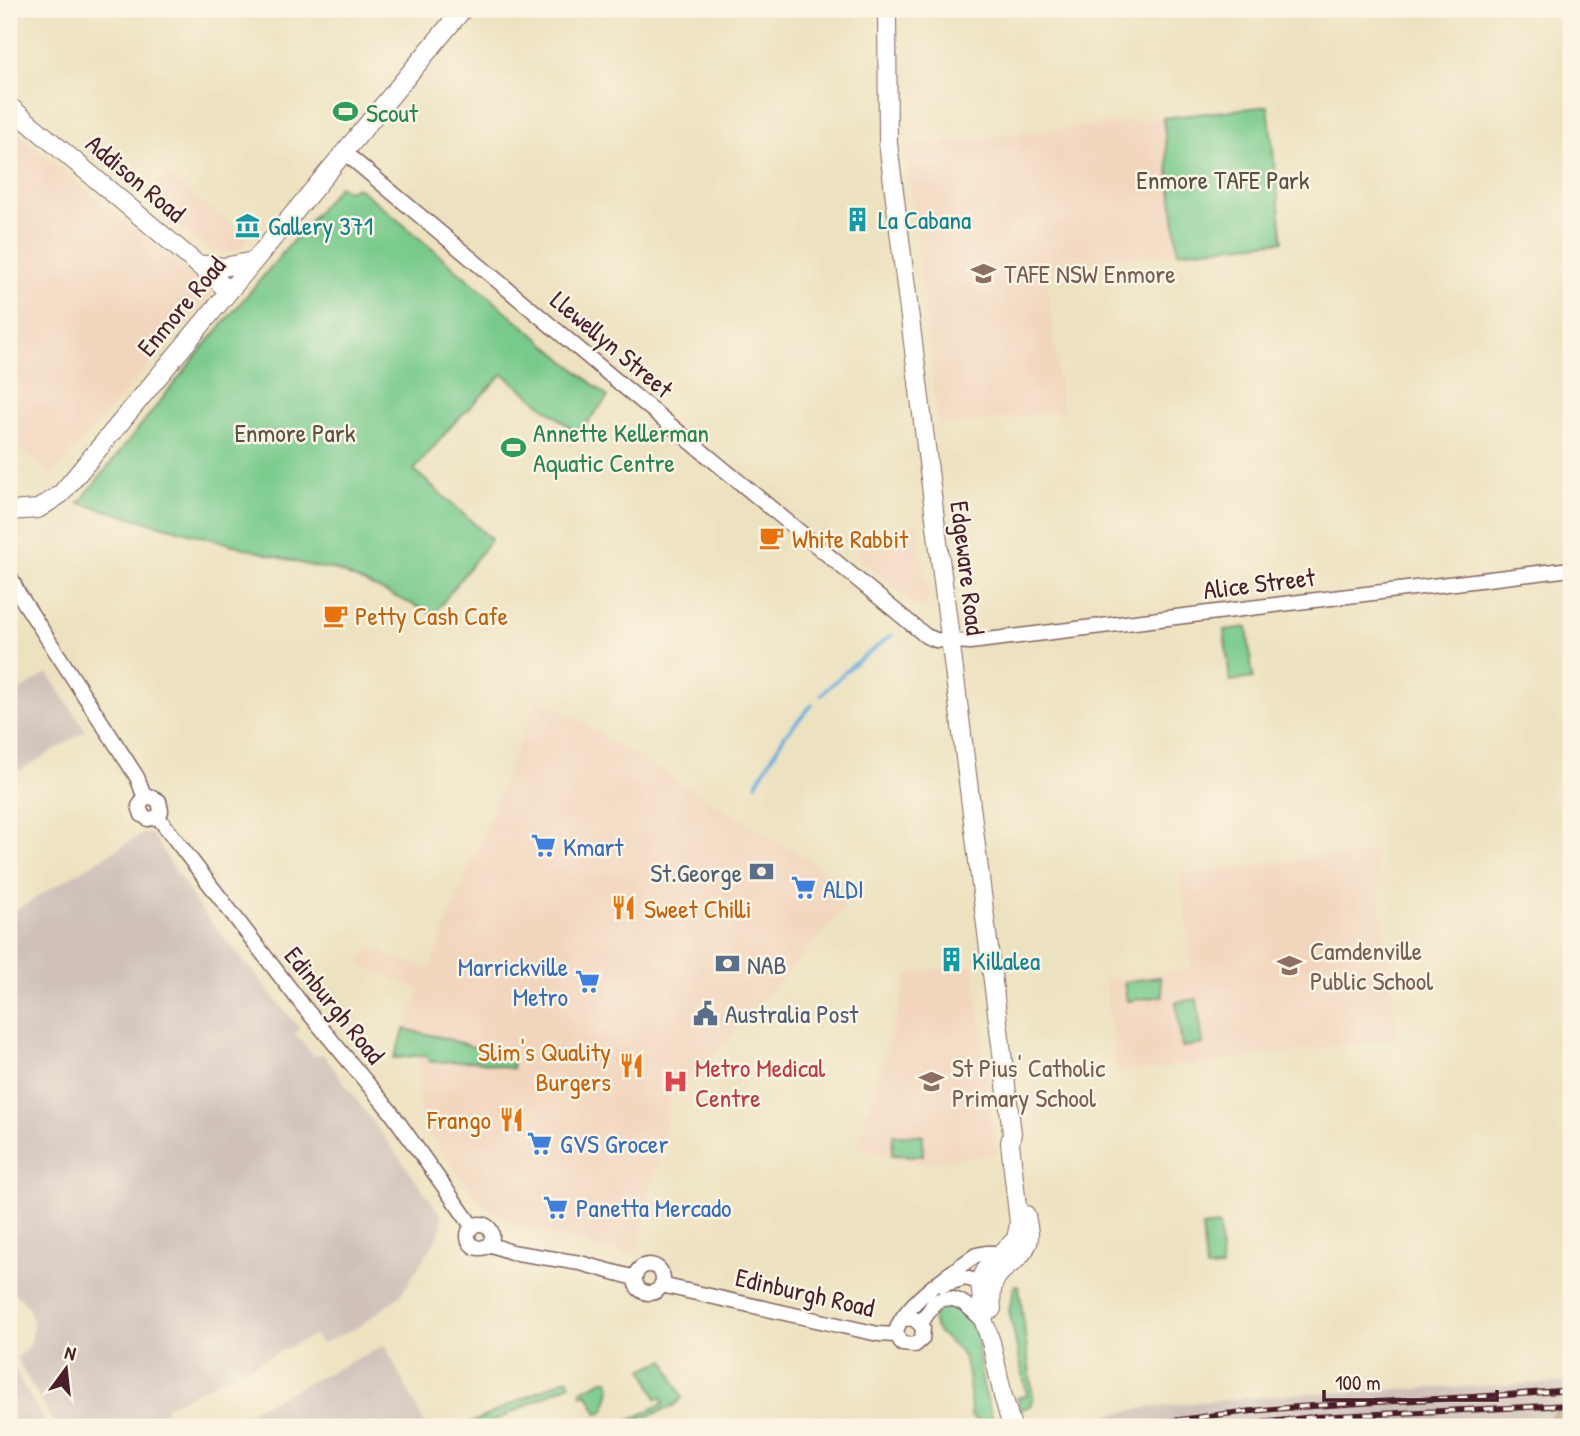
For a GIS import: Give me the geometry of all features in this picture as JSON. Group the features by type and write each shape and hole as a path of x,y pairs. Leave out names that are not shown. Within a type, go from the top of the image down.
{"main road":[{"name":"Enmore Road","path":"9,511 30,511 45,506 64,490 463,9"},
{"name":"Edgeware Road","path":"887,9 888,142 1012,1133"},
{"name":"Addison Road","path":"9,106 228,290"},
{"path":"197,264 223,267 253,261"},
{"path":"1012,1133 1010,1143 1019,1223 1016,1239 988,1265 980,1282 984,1322 1012,1427"},
{"path":"991,1342 991,1290 995,1277 1020,1255 1029,1241 1017,1142 1012,1133"}],"street":[{"name":"Llewellyn Street","path":"344,152 926,636 952,642"},
{"name":"Alice Street","path":"952,642 1010,638 1571,569"},
{"path":"9,574 13,589"},
{"name":"Edinburgh Road","path":"13,589 137,777 145,798 139,806 142,816 151,820 158,817 295,996 391,1112 472,1226 468,1233 471,1244 482,1248 489,1244 511,1252 580,1263 635,1278"},
{"name":"Edinburgh Road","path":"903,1319 915,1301 976,1255 1000,1253"},
{"path":"652,1266 661,1273 661,1285 654,1292 646,1293 638,1289 635,1278 643,1267 652,1266"},
{"name":"Edinburgh Road","path":"928,1291 965,1278 980,1282"},
{"name":"Edinburgh Road","path":"661,1285 878,1334 896,1335"},
{"path":"921,1323 935,1302 947,1298 964,1303 984,1322"},
{"path":"913,1318 921,1323 924,1335 915,1345 902,1344 896,1335 898,1325 903,1319 913,1318"}],"shaded area":[{"name":"TAFE NSW Enmore","path":"1163,118 1178,252 1046,267 1062,412 938,426 906,146"},
{"path":"9,127 212,293 51,476 9,440"},
{"path":"167,174 248,239 239,250 219,253 209,250 146,199"},
{"path":"919,525 928,597 925,605 919,607 860,559 857,533"},
{"path":"48,673 86,731 9,777 9,697"},
{"name":"Marrickville Metro","path":"538,696 856,889 857,893 731,1037 671,1100 637,1253 630,1252 629,1256 521,1227 496,1214 475,1197 421,1123 419,1056 394,1058 420,990 361,965 368,946 429,970"},
{"path":"144,833 152,834 198,906 300,1029 295,1033 314,1056 323,1054 442,1216 442,1225 438,1236 400,1296 358,1327 321,1344 314,1335 165,1407 166,1412 134,1427 131,1421 117,1427 56,1427 16,1358 31,1342 33,1324 29,1308 21,1298 9,1291 9,914"},
{"name":"Camdenville Public School","path":"1374,851 1398,1039 1117,1074 1105,980 1192,969 1180,874"},
{"name":"St Pius' Catholic Primary School","path":"973,965 997,1154 919,1163 857,1148 909,973"},
{"path":"385,1345 426,1427 217,1427 375,1350"},
{"path":"10,1363 48,1427 9,1427"},
{"path":"1571,1382 1571,1424 1513,1427 1045,1427 1140,1409 1294,1394"}],"green space":[{"name":"Enmore TAFE Park","path":"1268,106 1283,241 1178,252 1163,118"},
{"name":"Enmore Park","path":"339,186 348,191 357,187 374,200 608,397 578,434 503,374 454,423 414,470 491,539 434,614 336,570 311,566 79,503 202,349"},
{"path":"1247,627 1253,678 1230,681 1224,630"},
{"path":"1160,977 1163,996 1127,1001 1124,982"},
{"path":"1197,999 1203,1044 1182,1047 1176,1002"},
{"path":"405,1029 512,1059 513,1069 476,1061 430,1062 425,1055 394,1058"},
{"path":"893,1135 923,1135 923,1156 892,1155"},
{"path":"1219,1225 1222,1268 1206,1269 1202,1227"},
{"path":"1015,1285 1019,1286 1033,1398 1031,1405 1021,1410 1017,1398 1027,1395 1009,1310"},
{"path":"943,1304 960,1307 958,1312 967,1319 976,1333 982,1381 993,1418 979,1422 971,1416 965,1361 958,1349 938,1331 933,1319 934,1311"},
{"path":"665,1360 682,1398 673,1406 623,1427 617,1427 664,1403 662,1397 657,1399 643,1369"},
{"path":"567,1378 570,1384 482,1427 463,1427"},
{"path":"608,1380 611,1385 605,1410 598,1414 587,1393 582,1396 581,1391"}],"waterway":[{"path":"821,695 850,667 892,635"},
{"path":"756,784 785,735 812,705"}],"tunnel":[{"path":"1559,1427 1571,1403"}],"railway":[{"path":"1139,1427 1193,1418 1301,1407 1571,1390"},
{"path":"1225,1427 1313,1417 1571,1405"}],"place":[{"name":"Scout","path":"346,112"},
{"name":"La Cabana","path":"858,219"},
{"name":"Gallery 371","path":"248,225"},
{"name":"TAFE NSW Enmore","path":"984,273"},
{"name":"Annette Kellerman Aquatic Centre","path":"513,447"},
{"name":"White Rabbit","path":"772,538"},
{"name":"Petty Cash Cafe","path":"335,615"},
{"name":"Kmart","path":"543,846"},
{"name":"St.George","path":"762,872"},
{"name":"ALDI","path":"803,888"},
{"name":"Sweet Chilli","path":"624,908"},
{"name":"Killalea","path":"952,960"},
{"name":"NAB","path":"727,964"},
{"name":"Camdenville Public School","path":"1290,965"},
{"name":"Marrickville Metro","path":"588,981"},
{"name":"Australia Post","path":"705,1013"},
{"name":"Slim's Quality Burgers","path":"631,1066"},
{"name":"Metro Medical Centre","path":"675,1082"},
{"name":"St Pius' Catholic Primary School","path":"932,1082"},
{"name":"Frango","path":"511,1119"},
{"name":"GVS Grocer","path":"540,1143"},
{"name":"Panetta Mercado","path":"556,1207"}]}
